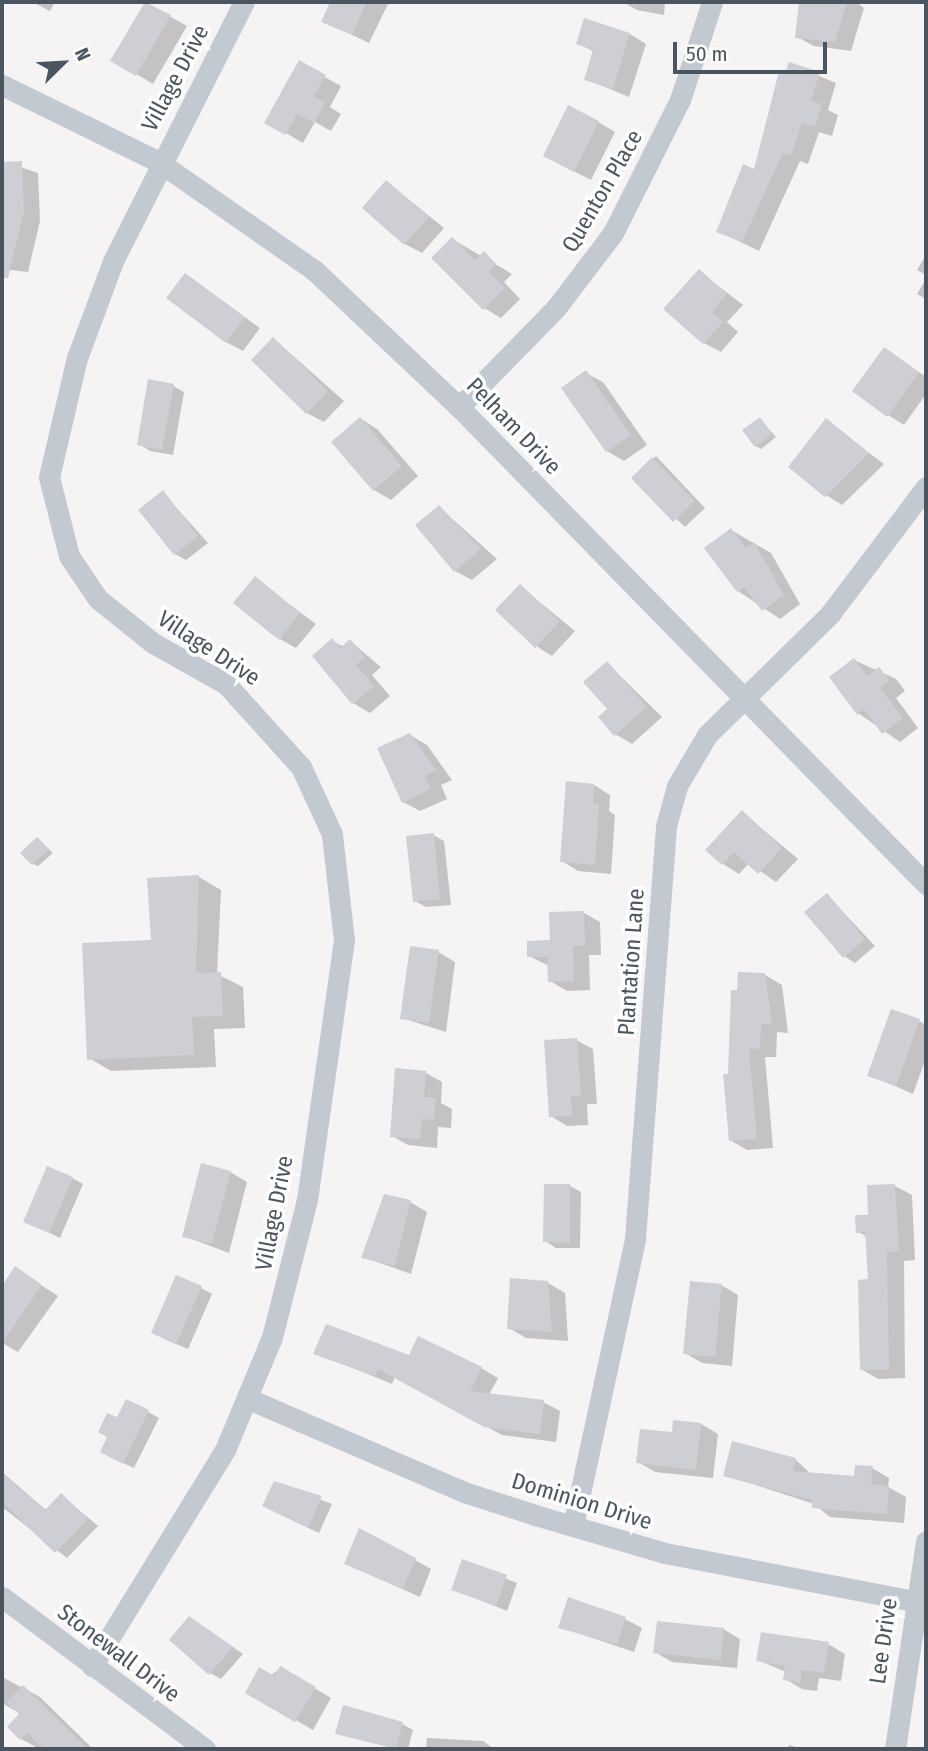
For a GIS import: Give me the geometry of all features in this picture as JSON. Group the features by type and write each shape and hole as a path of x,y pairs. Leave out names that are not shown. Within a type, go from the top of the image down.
{"street":[{"name":"Village Drive","path":"92,1666 173,1538 249,1398 272,1337 307,1200 344,940 340,872 321,805 276,733 226,684 124,623 82,578 58,527 48,477 77,358 159,162 244,2"},
{"name":"Quenton Place","path":"459,407 556,308 613,233 680,100 712,2"},
{"name":"Pelham Drive","path":"2,85 159,162 314,270 459,407 926,884"},
{"name":"Plantation Lane","path":"573,1526 635,1239 668,814 690,759 830,614 926,487"},
{"name":"Dominion Drive","path":"249,1398 464,1492 573,1526 665,1553 915,1601"},
{"name":"Lee Drive","path":"895,1749 926,1541"},
{"name":"Stonewall Drive","path":"2,1597 205,1749"}],"building":[{"path":"145,2 171,15 136,76 110,61"},
{"path":"330,2 367,2 352,35 321,22"},
{"path":"799,2 847,2 835,42 795,38"},
{"path":"584,18 630,33 613,89 584,80 593,50 576,44"},
{"path":"299,60 326,75 314,96 325,103 314,123 297,114 285,135 264,123"},
{"path":"789,62 820,72 811,101 822,104 815,127 802,123 791,156 783,153 742,242 716,232 743,164 754,169 779,71 785,73"},
{"path":"568,105 599,121 574,172 543,156"},
{"path":"22,161 24,211 8,278 2,278 2,162"},
{"path":"386,180 429,217 404,245 362,208"},
{"path":"452,237 475,260 484,251 496,264 489,272 505,288 483,310 431,258"},
{"path":"699,269 727,294 712,312 723,322 703,344 663,309"},
{"path":"185,273 245,317 226,343 166,298"},
{"path":"273,337 328,391 306,414 251,360"},
{"path":"884,347 919,372 887,417 852,391"},
{"path":"586,370 631,435 606,452 561,388"},
{"path":"148,379 174,384 162,450 137,445"},
{"path":"360,417 402,466 373,491 331,442"},
{"path":"760,417 772,434 755,447 742,430"},
{"path":"826,418 869,453 825,497 788,467"},
{"path":"652,457 695,501 673,522 631,478"},
{"path":"163,490 198,536 174,555 138,510"},
{"path":"439,505 481,549 454,572 415,525"},
{"path":"731,528 746,548 754,542 784,595 762,611 744,587 737,592 704,548"},
{"path":"255,576 300,613 279,640 233,603"},
{"path":"520,584 560,621 535,648 495,610"},
{"path":"332,638 340,648 350,639 365,657 356,665 374,686 352,704 312,656"},
{"path":"854,658 867,676 879,667 890,681 880,688 903,718 882,734 864,709 857,715 829,677"},
{"path":"607,661 647,707 614,736 598,717 607,709 583,682"},
{"path":"410,733 436,770 425,776 431,789 402,803 377,748"},
{"path":"566,781 594,784 593,803 599,804 595,865 560,862"},
{"path":"742,810 782,848 758,874 734,852 722,865 705,850"},
{"path":"434,833 440,899 413,902 406,836"},
{"path":"37,837 49,849 32,865 20,853"},
{"path":"199,875 196,973 221,972 223,1016 192,1017 194,1055 87,1060 82,943 151,940 147,878"},
{"path":"827,893 865,939 843,958 804,912"},
{"path":"584,911 585,946 573,946 574,981 548,982 547,957 527,957 527,941 550,940 549,912"},
{"path":"410,946 439,950 429,1023 400,1019"},
{"path":"738,972 765,973 772,1024 761,1024 760,1049 749,1048 757,1139 729,1141 723,1074 728,1074 731,990 737,990"},
{"path":"891,1009 920,1019 896,1086 867,1076"},
{"path":"577,1038 581,1095 571,1096 572,1116 549,1117 544,1040"},
{"path":"395,1068 426,1071 424,1097 436,1098 434,1120 422,1119 420,1139 390,1137"},
{"path":"201,1163 231,1171 212,1244 182,1237"},
{"path":"47,1166 73,1177 49,1233 23,1222"},
{"path":"544,1184 570,1184 570,1243 543,1242"},
{"path":"895,1184 899,1251 887,1252 889,1370 860,1370 858,1280 868,1279 865,1232 856,1233 855,1215 868,1215 867,1185"},
{"path":"384,1194 411,1200 395,1266 361,1258"},
{"path":"15,1266 42,1285 2,1343 2,1286"},
{"path":"176,1275 202,1286 176,1344 151,1333"},
{"path":"510,1278 548,1281 552,1332 507,1329"},
{"path":"690,1281 722,1284 715,1357 683,1354"},
{"path":"326,1324 409,1355 418,1336 482,1367 470,1391 544,1400 540,1434 484,1427 378,1369 375,1376 313,1354"},
{"path":"126,1399 149,1410 123,1464 100,1452 107,1437 98,1432 107,1413 117,1417"},
{"path":"673,1420 701,1423 696,1470 636,1463 640,1429 672,1432"},
{"path":"732,1441 796,1458 793,1471 854,1476 855,1465 873,1466 871,1484 889,1486 887,1514 812,1508 812,1500 723,1476"},
{"path":"2,1473 45,1510 61,1493 88,1519 55,1553 2,1502"},
{"path":"274,1481 322,1496 308,1528 262,1506"},
{"path":"359,1528 416,1558 403,1589 344,1564"},
{"path":"462,1559 507,1575 496,1606 451,1590"},
{"path":"568,1597 626,1617 617,1644 558,1628"},
{"path":"189,1616 233,1647 209,1675 169,1640"},
{"path":"657,1621 724,1628 721,1660 653,1653"},
{"path":"761,1632 829,1642 824,1673 802,1670 800,1683 783,1680 785,1666 756,1661"},
{"path":"280,1666 316,1687 295,1722 245,1693 259,1667 274,1676"},
{"path":"23,1685 88,1749 44,1749 27,1733 20,1740 7,1727 19,1714 6,1702"},
{"path":"343,1705 403,1722 396,1749 335,1734"}]}
